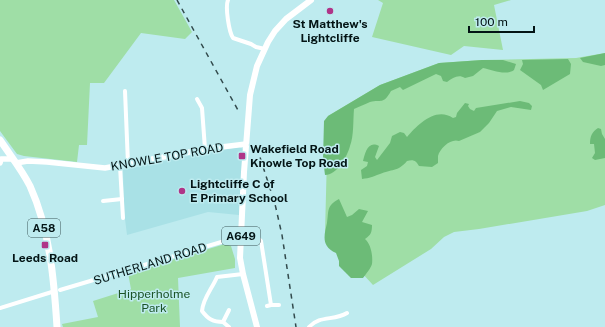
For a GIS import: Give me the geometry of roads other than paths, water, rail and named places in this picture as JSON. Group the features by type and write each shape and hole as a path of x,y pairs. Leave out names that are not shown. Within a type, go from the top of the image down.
{"highway":[{"name":"A58","path":"0,140 30,186 39,211 46,236 57,291 58,327"}],"main road":[{"name":"A649","path":"257,327 240,258 250,95 257,66 275,31 286,19 311,0"}],"street":[{"path":"228,0 226,8 233,38 265,49"},
{"path":"125,91 128,164"},
{"path":"197,99 202,108 205,149"},
{"name":"KNOWLE TOP ROAD","path":"0,160 47,162 105,168 205,149 246,144"},
{"path":"120,166 124,218"},
{"path":"103,201 122,198"},
{"name":"SUTHERLAND ROAD","path":"0,308 252,234 261,241 269,306 279,305"},
{"path":"228,327 223,322 214,322 207,317 202,311 202,303 213,287 217,277 243,274"},
{"path":"223,322 229,310"},
{"path":"309,327 312,323 320,319 342,316 347,313"}],"railway":[{"path":"177,0 239,112"},
{"path":"257,148 275,204 282,235 296,327"}],"place":[{"name":"St Matthew's Lightcliffe","path":"330,11"},
{"name":"Wakefield Road Knowle Top Road","path":"242,156"},
{"name":"Lightcliffe C of E Primary School","path":"182,191"},
{"name":"Leeds Road","path":"45,245"}],"park label":[{"name":"Hipperholme Park","path":"154,301"}]}
